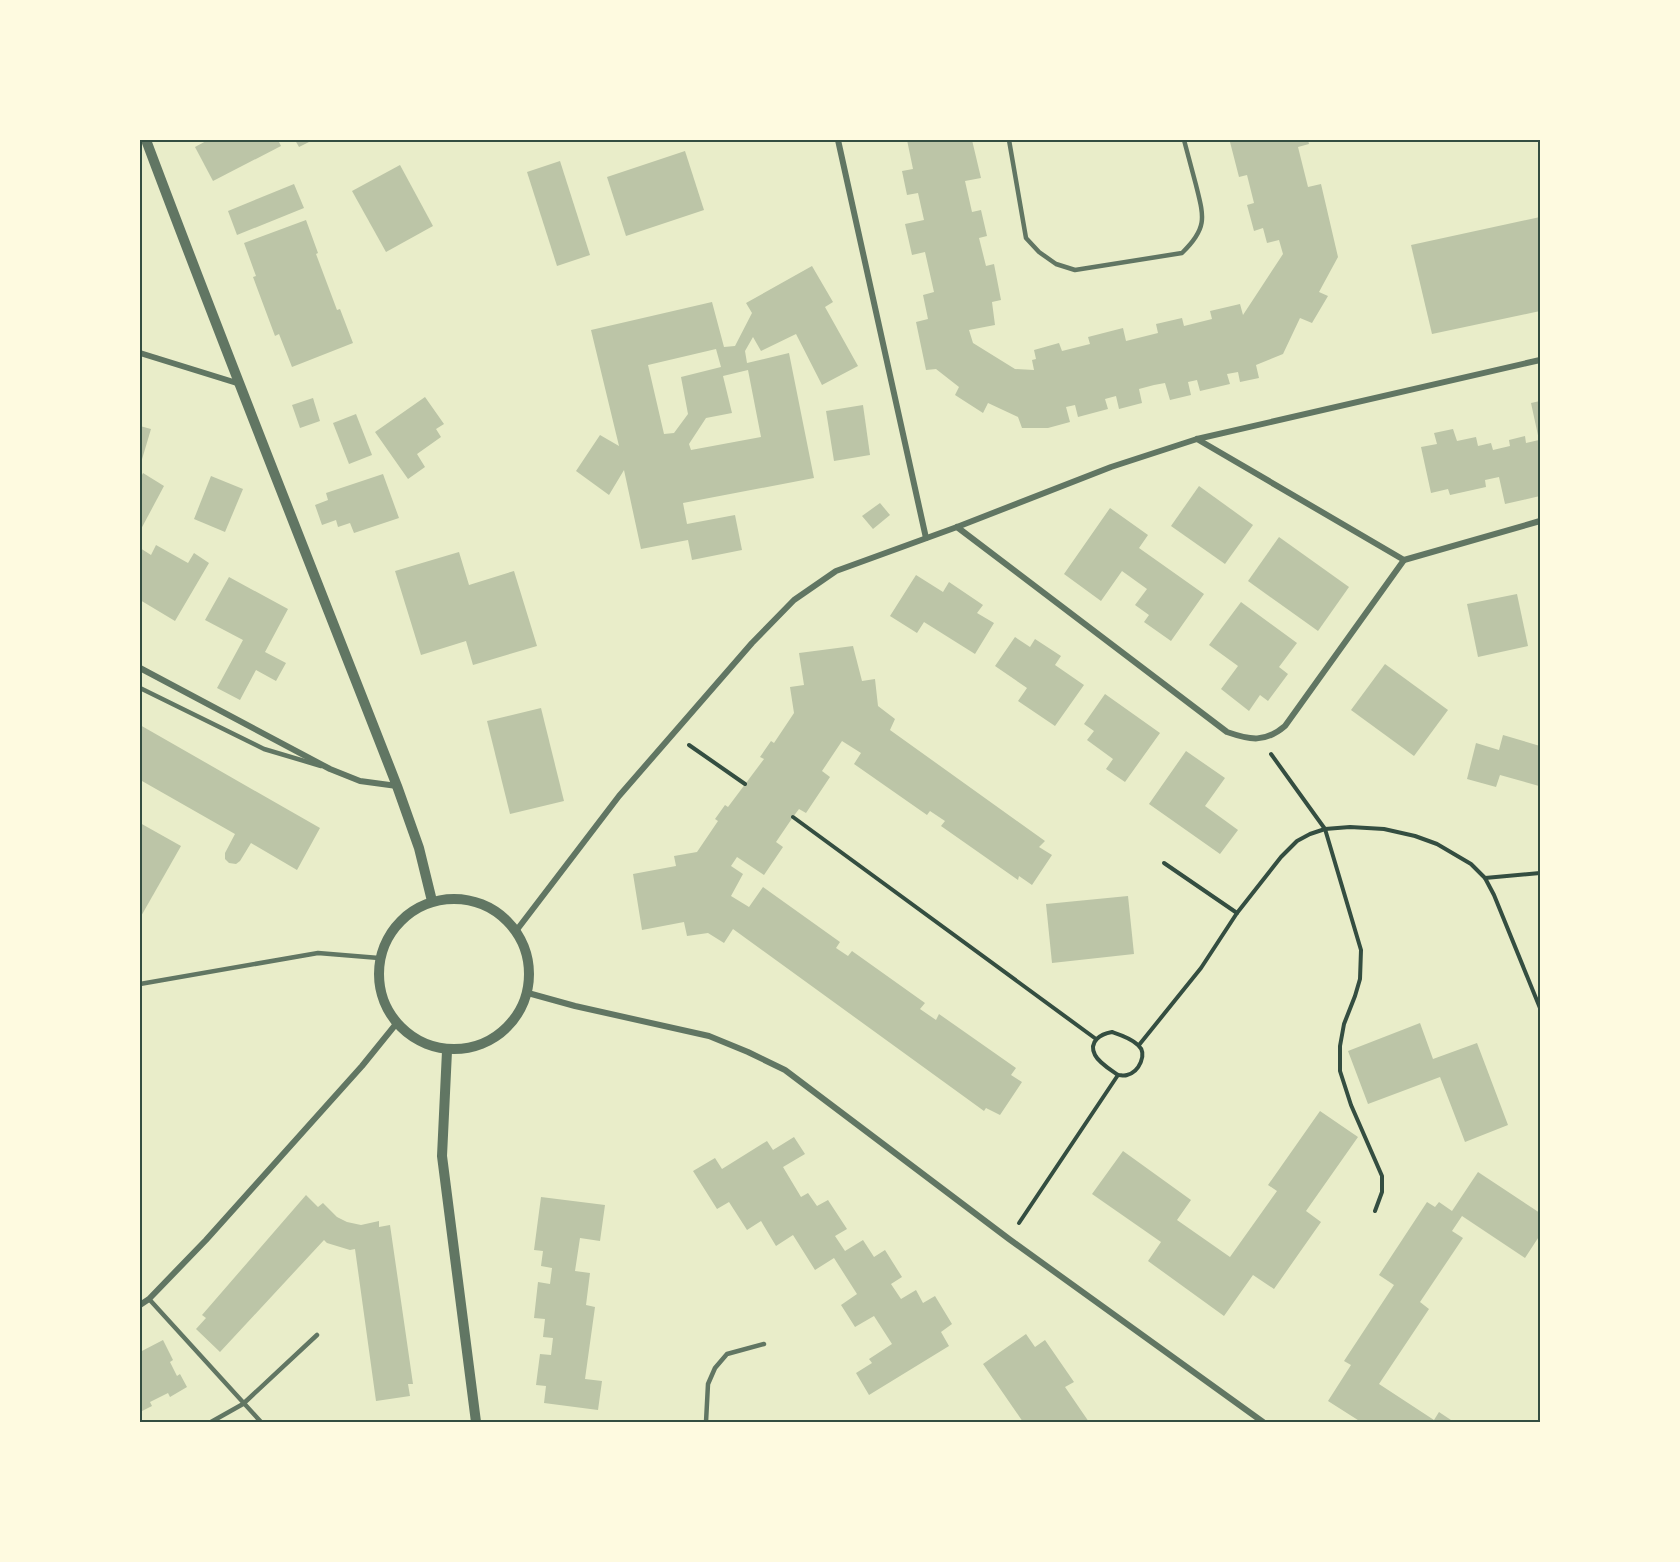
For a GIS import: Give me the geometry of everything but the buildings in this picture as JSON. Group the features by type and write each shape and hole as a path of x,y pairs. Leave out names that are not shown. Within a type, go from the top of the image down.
{"street":[{"path":"146,140 397,786 419,848 432,901"},
{"path":"838,140 927,538"},
{"path":"140,353 241,384"},
{"path":"516,931 619,796 752,643 794,600 836,572 1111,467 1197,439 1540,360"},
{"path":"1197,439 1404,560"},
{"path":"957,527 1227,732 1260,739 1275,735 1285,726 1404,560 1540,521"},
{"path":"140,668 330,769 360,781 397,786"},
{"path":"465,899 491,907 516,931 529,958 528,993 520,1012 501,1035 473,1048 447,1051 416,1040 396,1024 380,995 379,958 387,937 407,914 432,901 465,899"},
{"path":"528,993 709,1036 785,1070 1009,1239 1263,1422"},
{"path":"140,1305 149,1299 206,1240 354,1075 396,1024"},
{"path":"447,1051 442,1156 476,1422"}],"lane":[{"path":"1009,140 1026,238 1039,252 1056,264 1075,270 1182,253 1194,242 1203,214 1184,140"},
{"path":"140,688 264,749 330,769"},
{"path":"140,984 318,953 379,958"},
{"path":"149,1299 261,1422"},
{"path":"211,1422 243,1404 317,1335"},
{"path":"706,1422 708,1384 715,1368 727,1354 764,1344"}],"path":[{"path":"674,734 745,784"},
{"path":"1260,739 1325,829 1361,950 1360,979 1344,1024 1340,1046 1340,1071 1382,1176 1382,1192 1375,1211"},
{"path":"793,817 1096,1039"},
{"path":"1139,1045 1201,968 1237,913 1281,857 1297,841 1325,829 1350,827 1384,829 1415,836 1437,844 1471,864 1485,878 1494,896 1540,1008"},
{"path":"1164,863 1237,913"},
{"path":"1485,878 1540,873"},
{"path":"1112,1032 1139,1045 1142,1051 1142,1061 1137,1070 1128,1075 1118,1075 1095,1056 1093,1047 1096,1039 1103,1033 1112,1032"},
{"path":"1009,1239 1118,1075"}]}
